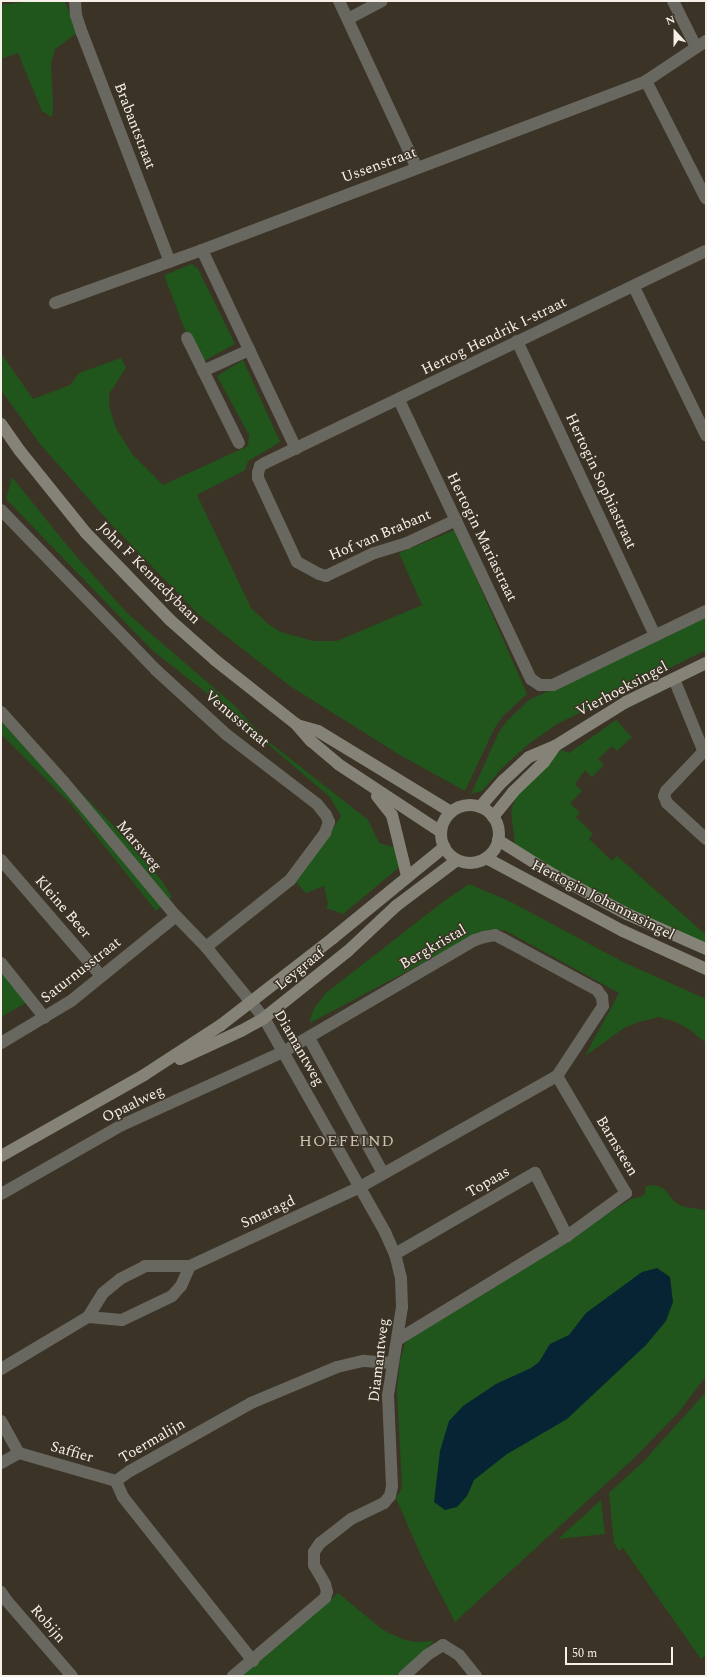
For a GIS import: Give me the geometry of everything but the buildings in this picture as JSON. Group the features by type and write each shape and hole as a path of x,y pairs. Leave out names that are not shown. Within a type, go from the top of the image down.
{"main road":[{"name":"John F Kennedybaan","path":"1,424 20,451 86,534 170,620 215,660 296,724 311,741 338,764 442,832"},
{"name":"Vierhoeksingel","path":"480,807 503,781 529,757 555,746 626,702 706,664"},
{"name":"John F Kennedybaan","path":"296,724 318,732 452,812"},
{"name":"Vierhoeksingel","path":"493,817 520,784 544,762 555,746"},
{"path":"367,784 390,811 400,841 408,876"},
{"path":"466,806 480,807 493,817 498,829 498,840 492,853 486,858 472,863 457,860 444,847 442,832 446,818 452,812 466,806"},
{"name":"Hertogin Johannasingel","path":"498,840 554,875 627,914 706,949"},
{"name":"Leygraaf","path":"1,1156 144,1075 222,1025 333,938 444,847"},
{"name":"Hertogin Johannasingel","path":"486,858 623,931 706,969"},
{"name":"Leygraaf","path":"144,1075 241,1031 264,1018 348,951 396,906 457,860"}],"street":[{"name":"Brabantstraat","path":"75,1 76,14 82,33 170,262"},
{"path":"339,1 417,168"},
{"path":"348,19 382,1"},
{"path":"673,1 701,44"},
{"name":"Ussenstraat","path":"55,303 202,250 646,81 701,44"},
{"path":"646,81 706,199"},
{"path":"202,250 296,449"},
{"name":"Hertog Hendrik I-straat","path":"296,449 706,251"},
{"path":"634,287 706,435"},
{"path":"187,338 239,443"},
{"name":"Hertogin Sophiastraat","path":"517,341 655,635"},
{"path":"203,372 249,350"},
{"name":"Hertogin Mariastraat","path":"399,400 532,678 540,685 552,685 655,635"},
{"name":"Hof van Brabant","path":"296,449 260,466 258,478 297,562 319,574 326,576 374,553 407,543 456,520"},
{"name":"Venusstraat","path":"1,510 156,670 228,735 317,804 326,815 329,822 325,833 290,880 206,947"},
{"path":"655,635 706,611"},
{"path":"674,679 705,750 666,791 664,796 667,803 706,838"},
{"name":"Marsweg","path":"1,712 68,787 176,916 206,947 251,1001"},
{"name":"Kleine Beer","path":"1,860 102,976"},
{"name":"Saturnusstraat","path":"1,1043 71,1002 176,916"},
{"name":"Bergkristal","path":"283,1052 475,940 495,935 597,990 602,998 603,1006 557,1076"},
{"path":"1,963 45,1018"},
{"name":"Diamantweg","path":"233,1676 325,1598 327,1592 325,1584 314,1565 314,1552 320,1543 351,1519 384,1503 390,1496 392,1486 388,1395 402,1307 401,1286 394,1254 385,1232 264,1018 251,1001"},
{"name":"Diamantweg","path":"309,1038 383,1173"},
{"name":"Opaalweg","path":"1,1194 122,1125 283,1052"},
{"path":"360,1187 557,1076"},
{"name":"Barnsteen","path":"397,1340 567,1236 626,1193 557,1076"},
{"name":"Topaas","path":"394,1254 535,1173 567,1236"},
{"name":"Smaragd","path":"1,1369 88,1317 103,1293 120,1279 146,1266 190,1266 360,1187"},
{"path":"88,1317 122,1320 172,1296 181,1286 190,1266"},
{"name":"Toermalijn","path":"253,1660 123,1498 116,1481 130,1471 251,1403 337,1367 364,1361 393,1363"},
{"path":"1,1421 19,1453 1,1463"},
{"name":"Saffier","path":"19,1453 116,1481"},
{"name":"Robijn","path":"1,1592 7,1601 72,1676"},
{"path":"404,1676 428,1655 443,1645 459,1655 476,1676"}],"green space":[{"path":"33,1 65,1 77,33 55,49 51,63 53,106 52,117 42,111 18,53 1,59 1,5"},
{"path":"192,264 198,269 235,344 200,363 183,325 164,275"},
{"path":"1,353 33,399 70,385 79,373 121,358 126,368 109,394 109,406 116,428 132,454 163,485 248,446 249,435 217,376 243,360 280,442 248,461 245,470 197,495 251,608 268,624 281,632 313,641 337,641 422,605 399,553 455,530 527,694 502,717 494,729 465,791 400,755 290,686 199,615 111,524 40,444 1,390"},
{"path":"12,477 70,549 127,613 235,706 264,738 368,820 379,843 397,848 401,864 396,870 343,914 326,908 328,904 324,886 306,893 294,880 328,837 341,816 330,797 223,706 152,650 6,499"},
{"path":"706,617 706,650 557,724 530,743 503,767 482,791 471,794 499,732 507,721 529,700"},
{"path":"1,713 110,822 162,881 172,897 156,911 70,803 1,734"},
{"path":"616,720 632,737 617,751 612,746 598,759 604,765 592,777 585,770 575,784 582,791 570,803 580,813 576,817 593,834 589,839 612,861 617,856 706,935 706,946 592,892 515,845 511,812 518,789 561,750 569,753"},
{"path":"469,884 511,902 625,963 706,999 706,1043 690,1030 676,1022 659,1017 639,1022 624,1028 585,1056 619,993 506,931 494,929 483,931 310,1023 315,1007 326,993 440,904"},
{"path":"1,969 27,1002 1,1017"},
{"path":"654,1185 663,1188 676,1203 684,1207 706,1210 706,1376 678,1413 634,1458 455,1622 422,1558 396,1498 402,1488 397,1390 400,1361 405,1343 415,1334 631,1199 645,1194 646,1186"},
{"path":"706,1392 706,1654 701,1659 623,1548 619,1551 614,1543 609,1493 644,1461"},
{"path":"601,1500 605,1534 558,1539 578,1521"},
{"path":"338,1593 383,1630 402,1639 415,1642 434,1641 399,1676 239,1676"}],"water":[{"path":"657,1268 670,1277 673,1302 666,1321 646,1345 567,1419 507,1454 474,1480 467,1496 457,1507 445,1510 434,1502 440,1451 449,1421 463,1406 496,1384 531,1368 539,1362 550,1344 569,1335 586,1313 642,1272"}],"district":[{"name":"HOEFEIND","path":"347,1141"}]}
